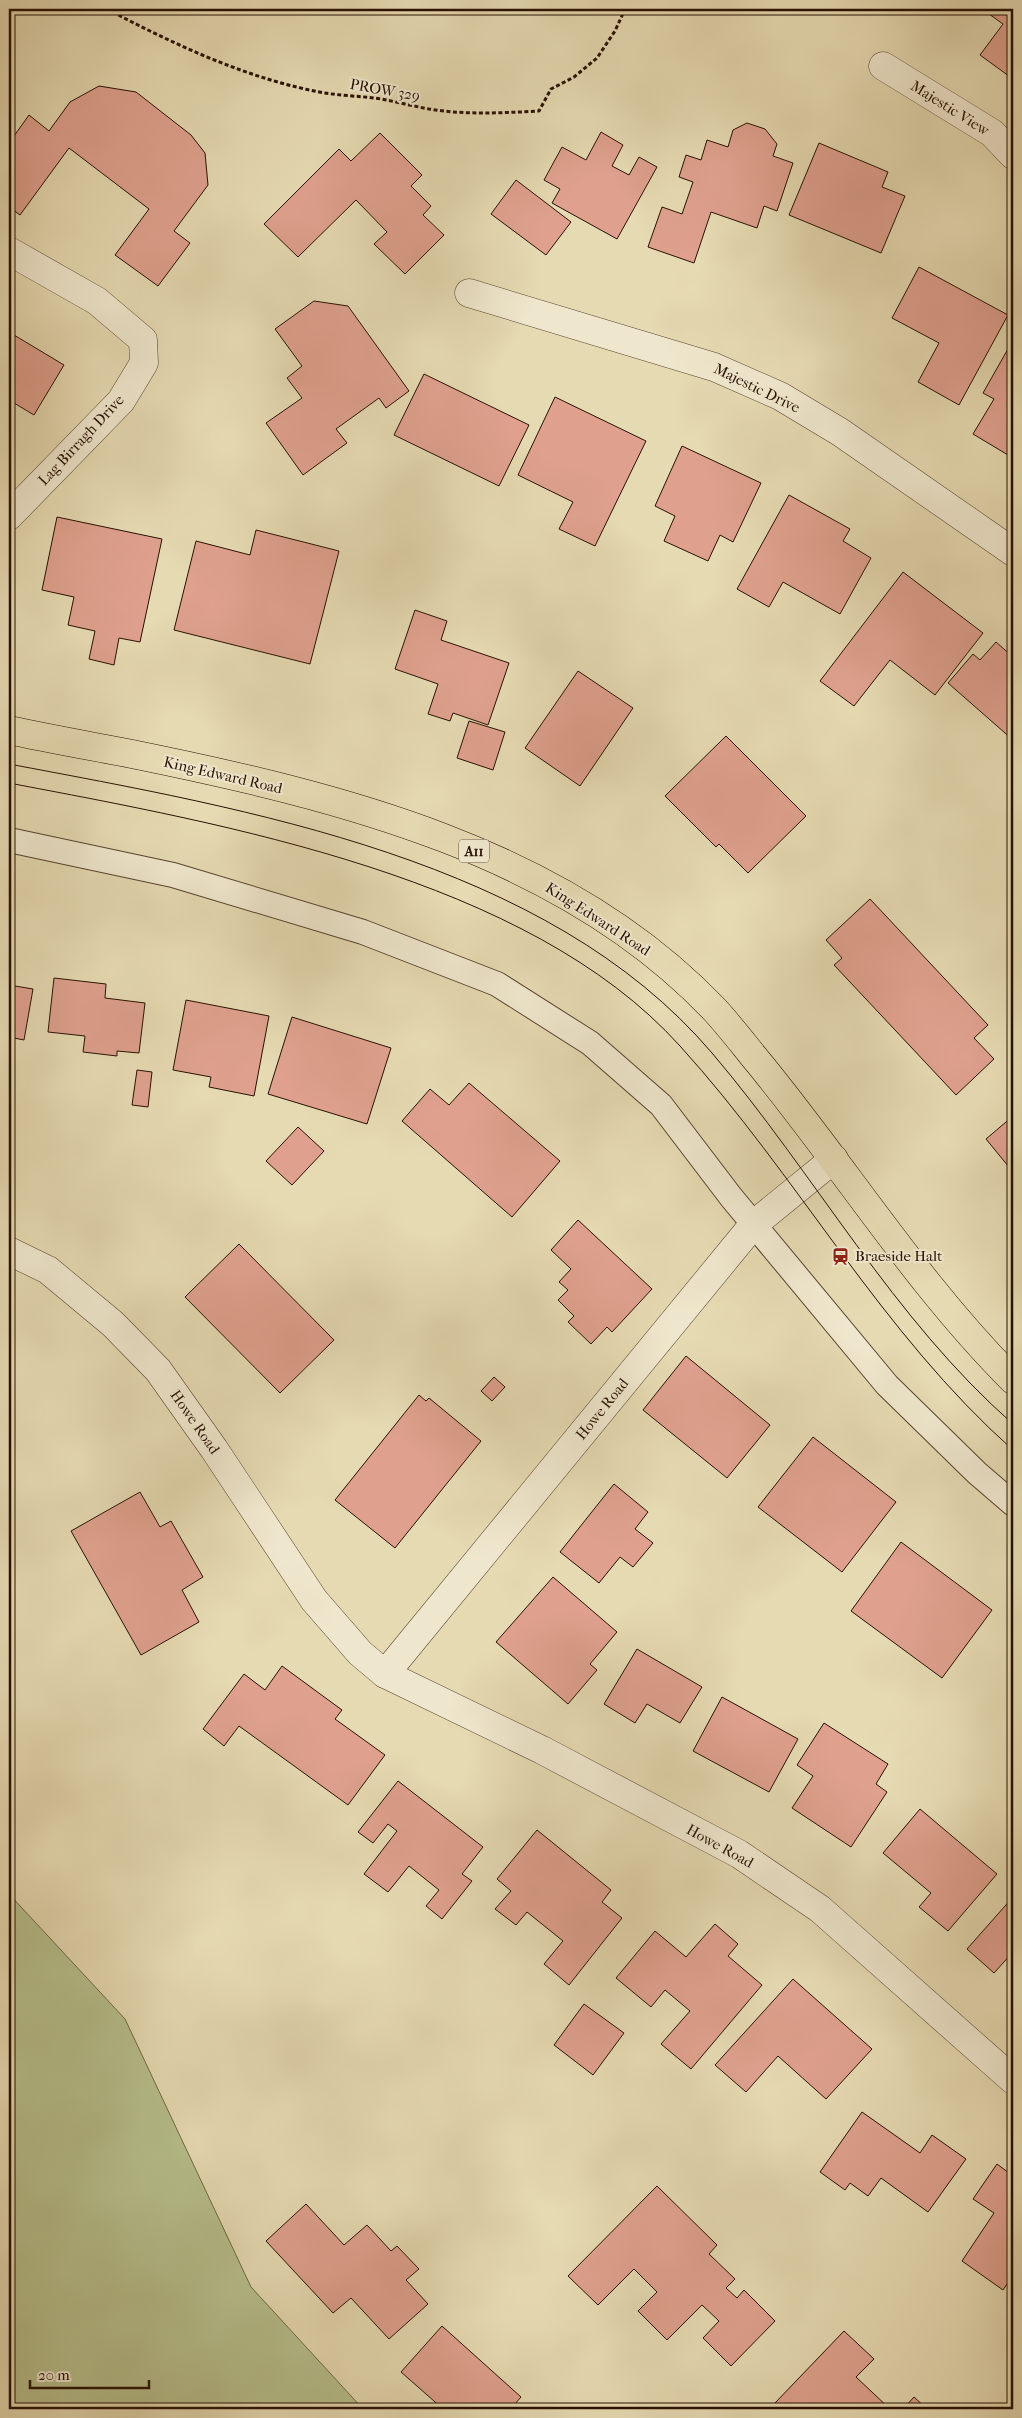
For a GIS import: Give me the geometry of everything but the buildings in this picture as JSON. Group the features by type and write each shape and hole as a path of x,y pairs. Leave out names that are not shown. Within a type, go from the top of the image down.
{"main road":[{"name":"King Edward Road","path":"9,730 205,770 314,797 420,829 521,872 613,924 649,950 685,980 716,1011 783,1092 957,1320 1013,1380"}],"street":[{"name":"Majestic View","path":"883,66 992,133 1013,155"},
{"name":"Lag Birragh Drive","path":"9,251 97,301 144,340 144,363 121,401 9,516"},
{"name":"Majestic Drive","path":"469,293 714,367 780,396 840,432 1013,552"},
{"name":"Howe Road","path":"386,1674 753,1225 834,1159"},
{"name":"Howe Road","path":"9,1251 48,1270 113,1324 158,1370 214,1449 314,1600 360,1653 386,1674 542,1750 739,1854 820,1910 1013,2080"}],"lane":[{"path":"9,840 173,875 363,932 497,984 590,1043 662,1105 753,1225 887,1385 977,1473 1013,1504"}],"path":[{"name":"PROW 329","path":"106,9 159,37 220,62 295,86 326,93 382,99 431,110 487,114 539,111 551,89 574,77 597,58 615,31 625,9"}],"green space":[{"path":"9,1894 125,2019 251,2287 363,2409 9,2409"}],"tram line":[{"path":"9,764 196,801 293,824 388,853 480,888 566,932 644,987 712,1053 750,1099 856,1244 930,1339 970,1383 1013,1424"},
{"path":"9,783 183,818 276,840 368,866 458,899 541,939 616,988 680,1046 723,1096 841,1253 922,1356 966,1404 1013,1450"}],"place":[{"name":"Braeside Halt","path":"841,1256"}]}
